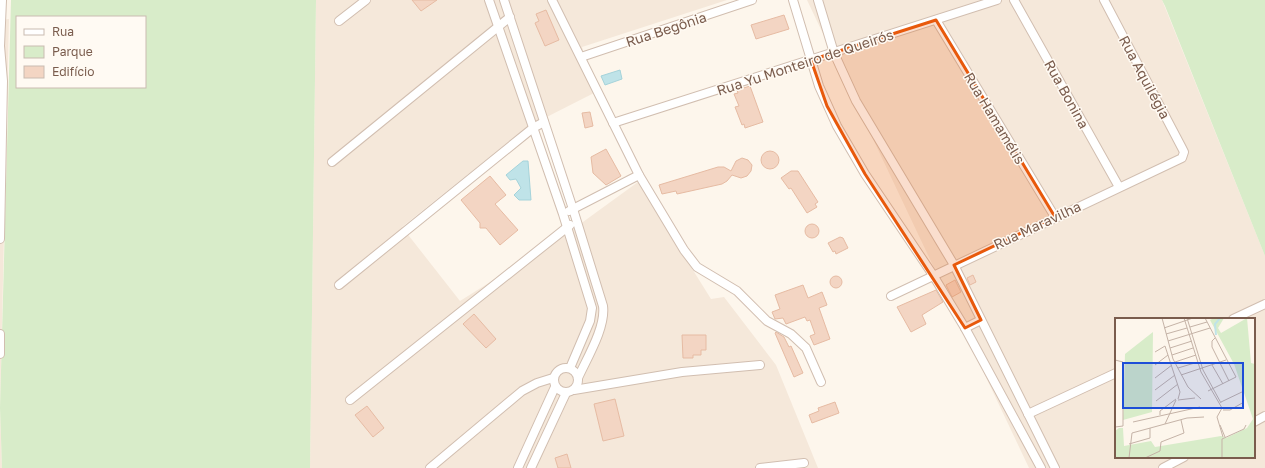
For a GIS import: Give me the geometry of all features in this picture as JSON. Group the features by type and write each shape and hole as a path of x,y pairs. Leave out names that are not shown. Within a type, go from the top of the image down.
{"street":[{"path":"0,239 0,46 2,0"},
{"path":"339,21 366,0"},
{"path":"490,0 563,214 592,311 588,328 570,368"},
{"path":"504,0 573,208 603,310 601,324 578,378 578,382 570,391 532,468"},
{"path":"552,0 639,175 668,225 697,267 722,280 736,290 767,321 792,334 806,348 822,382"},
{"name":"Rua Begônia","path":"581,57 752,0"},
{"path":"794,0 822,96 837,126 865,174 933,275 965,328 1040,468"},
{"path":"818,0 834,53 843,76 865,118 954,265 1055,468"},
{"name":"Rua Yu Monteiro de Queirós","path":"613,123 997,0"},
{"name":"Rua Bonina","path":"1014,0 1119,187"},
{"name":"Rua Aquilégia","path":"1104,0 1182,148 1184,155"},
{"path":"332,162 510,17"},
{"name":"Rua Hamamélis","path":"936,20 1055,217"},
{"path":"339,285 533,128 544,122"},
{"name":"Rua Maravilha","path":"891,296 1182,158 1184,155"},
{"path":"563,214 639,175"},
{"path":"350,400 566,227 577,221"},
{"path":"1235,318 1265,304"},
{"path":"965,328 981,320"},
{"path":"0,334 0,354"},
{"path":"554,382 562,392 682,372 760,364"},
{"path":"518,468 554,382 554,374 561,368 570,368 577,374 578,378"},
{"path":"1028,414 1115,373"},
{"path":"430,468 522,391 537,383 554,382"},
{"path":"1255,421 1265,416"},
{"path":"1163,468 1182,458"},
{"path":"760,468 804,463"}],"highlighted area":[{"path":"936,20 1055,217 954,265 981,320 965,328 865,174 827,106 811,60"}],"shaded area":[{"path":"316,0 727,0 582,47 594,93 527,127 402,227 460,301 565,235 638,182 711,299 724,297 776,365 818,468 310,468"},
{"path":"807,0 1162,0 1265,256 1265,468 1029,468"},
{"path":"9,19 0,408 0,20"},
{"path":"0,408 2,468 0,468"}],"green space":[{"path":"11,0 316,0 310,468 2,468 0,408"},
{"path":"1162,0 1265,0 1265,256 1165,6"}],"water":[{"path":"620,70 622,79 605,85 601,76"},
{"path":"523,161 528,161 531,200 519,200 514,195 521,188 516,179 510,180 506,175"}],"building":[{"path":"412,0 437,0 421,11"},
{"path":"546,10 559,40 545,46 535,23 539,21 536,14"},
{"path":"784,15 789,29 756,39 751,25"},
{"path":"750,86 763,122 745,128 744,124 742,125 735,107 739,106 734,94 738,93 737,90"},
{"path":"590,112 593,126 585,128 582,113"},
{"path":"606,149 621,176 606,185 593,173 591,157"},
{"path":"766,151 774,151 779,156 777,167 774,169 766,169 761,164 761,156"},
{"path":"742,158 748,160 752,165 751,171 747,176 741,178 732,175 722,184 677,194 676,191 662,194 659,185 718,167 724,167 731,171 736,161"},
{"path":"791,171 798,171 818,202 815,204 817,207 807,213 791,188 789,189 781,178"},
{"path":"490,176 506,195 495,204 518,230 500,245 486,228 480,228 480,223 461,200"},
{"path":"809,224 815,224 819,228 819,234 815,238 809,238 805,234 805,228"},
{"path":"840,237 843,238 848,248 836,254 835,251 833,252 828,243"},
{"path":"973,275 976,282 970,285 967,278"},
{"path":"834,276 838,276 842,282 838,288 834,288 830,284 830,280"},
{"path":"955,280 961,292 952,297 946,285"},
{"path":"803,285 808,298 822,292 827,305 819,308 830,339 814,345 810,336 815,334 810,320 807,321 805,317 786,324 783,318 775,319 772,312 780,309 775,295"},
{"path":"936,290 943,302 922,315 926,324 911,332 897,307"},
{"path":"474,314 496,339 486,348 463,324"},
{"path":"776,332 784,337 789,347 791,346 803,373 794,377 775,333"},
{"path":"682,335 706,335 706,350 701,350 701,355 693,355 693,358 683,358"},
{"path":"615,399 624,436 603,441 594,404"},
{"path":"835,402 839,413 812,423 809,415 819,411 818,408"},
{"path":"367,406 384,428 373,437 355,415"},
{"path":"567,454 571,468 558,468 555,458"}]}
